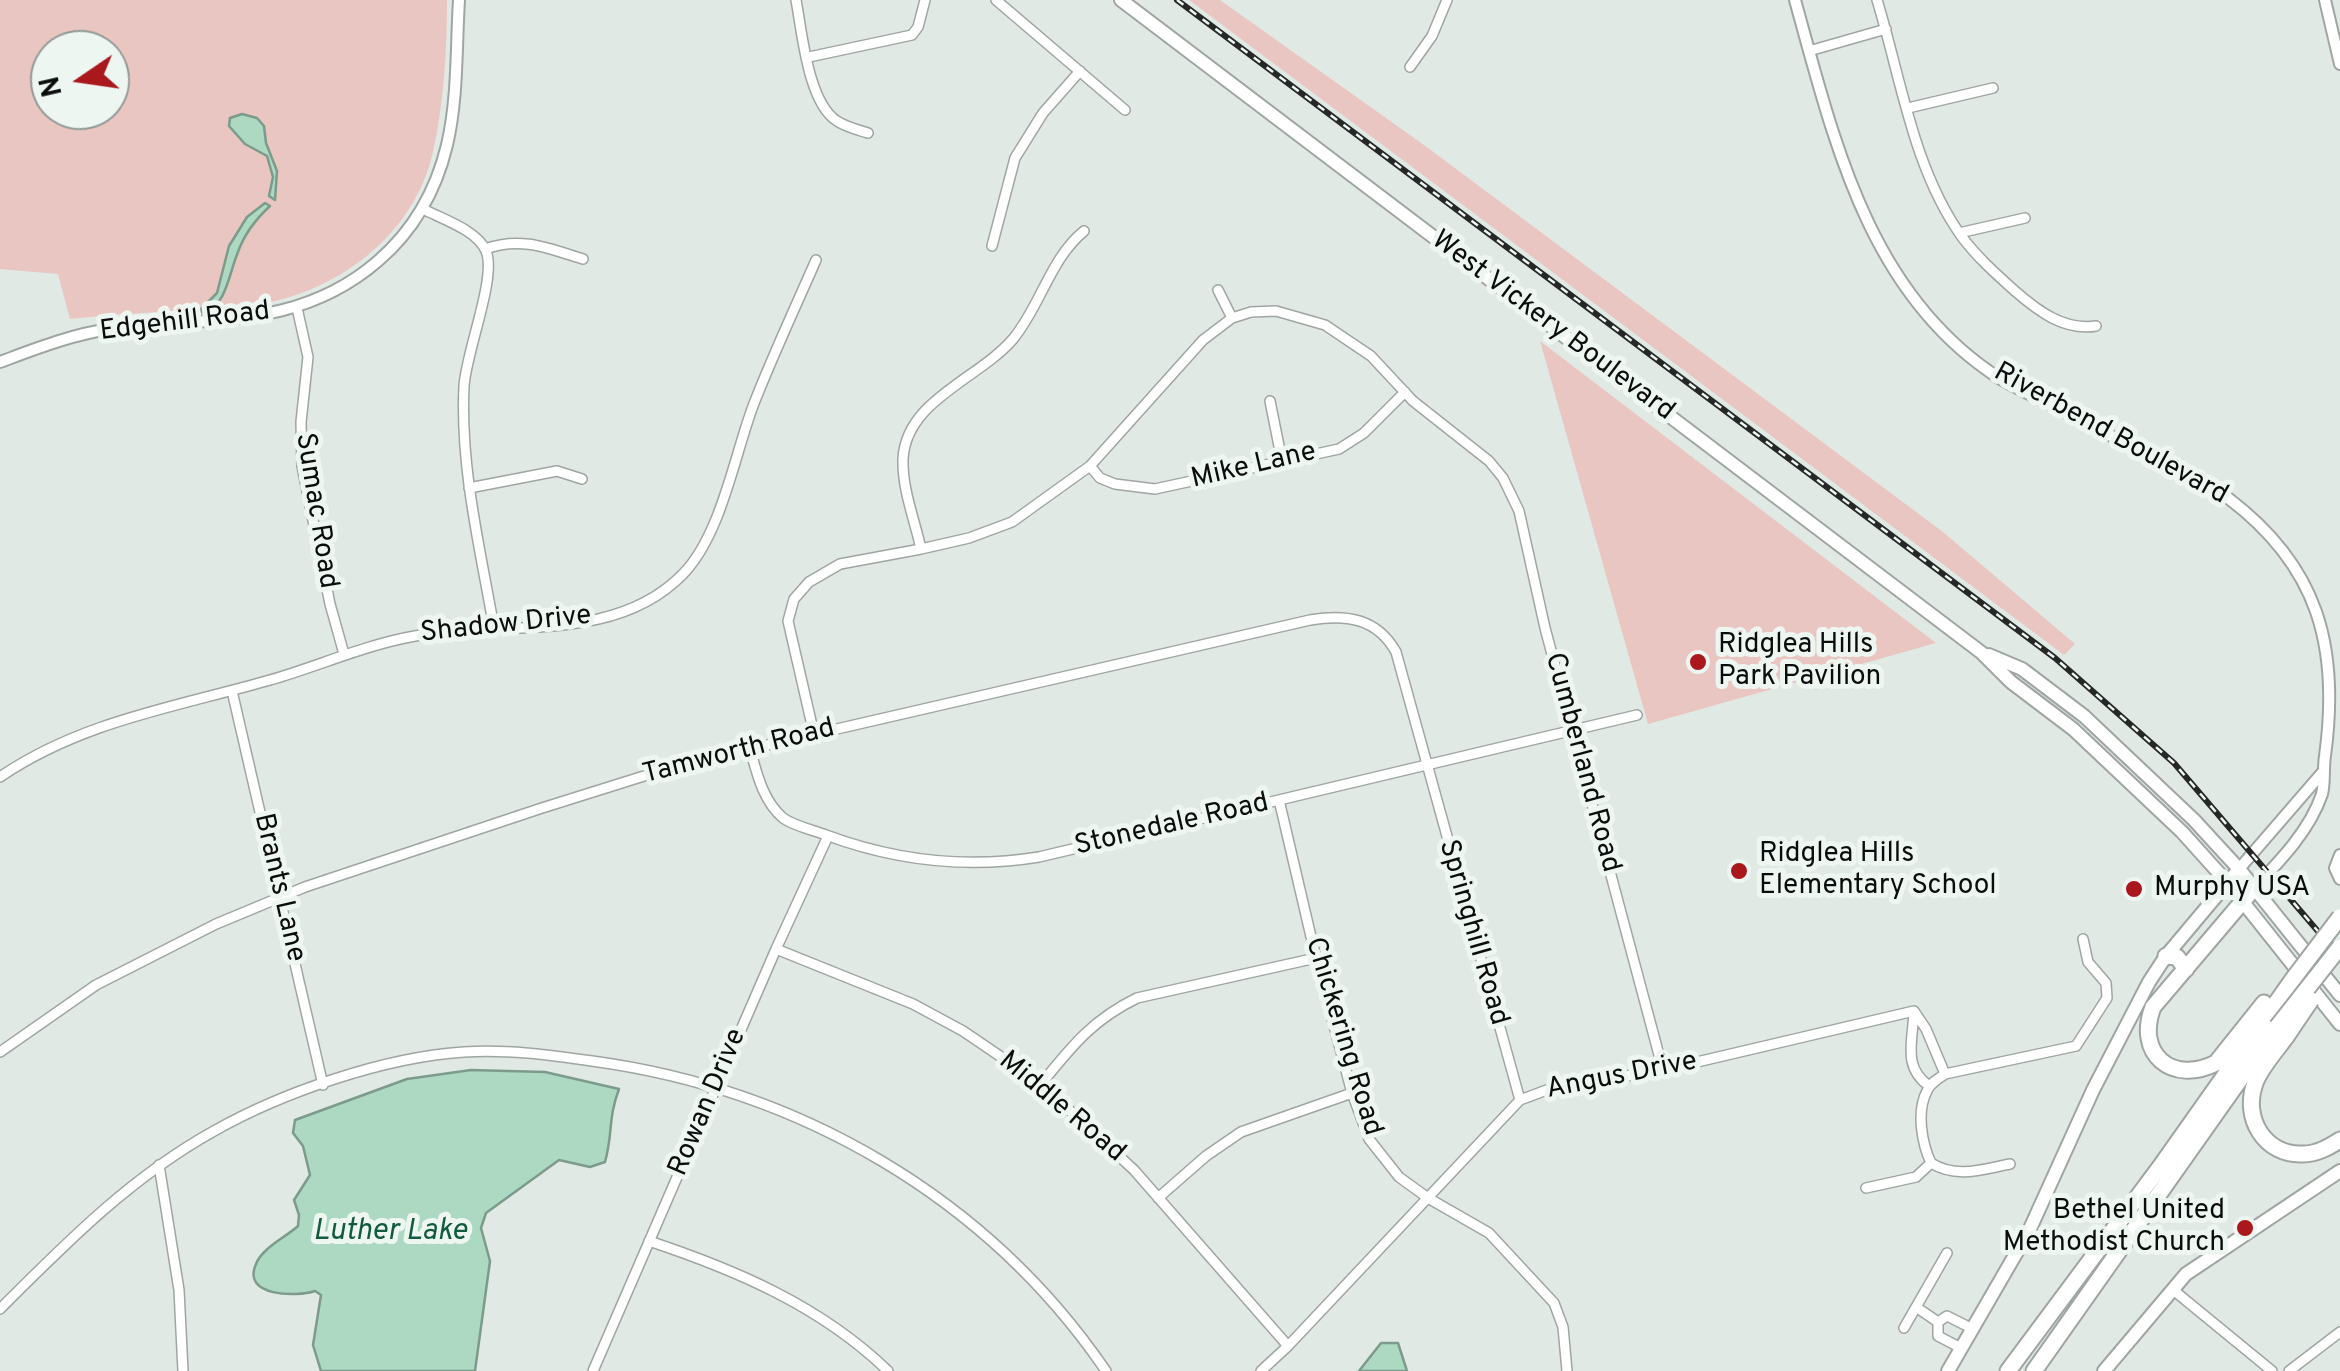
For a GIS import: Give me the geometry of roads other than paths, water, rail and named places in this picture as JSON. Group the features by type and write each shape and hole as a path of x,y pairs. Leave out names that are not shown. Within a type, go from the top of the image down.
{"highway":[{"path":"2254,888 2153,1008 2147,1029 2154,1052 2173,1070 2192,1071 2216,1063 2270,1004"},
{"path":"2008,1371 2160,1166 2282,981 2292,979 2340,917"},
{"path":"2034,1371 2329,972 2336,952"},
{"path":"2166,956 2177,957 2186,970"},
{"path":"2282,1032 2256,1082 2251,1107 2260,1134 2286,1153 2300,1155 2314,1153 2340,1140"}],"main road":[{"name":"West Vickery Boulevard","path":"1121,0 1982,652 2011,682 2102,755 2182,832 2340,1024"},
{"name":"West Vickery Boulevard","path":"1982,652 2022,669 2084,716 2194,820 2239,869 2340,995"},
{"path":"1948,1371 2029,1231 2149,982 2239,869"},
{"path":"2104,1371 2172,1289 2212,1255 2340,1171"}],"street":[{"name":"Edgehill Road","path":"0,362 104,330 236,320 297,308 341,289 366,272 396,246 423,208 446,148 459,0"},
{"path":"796,0 815,89 827,113 839,123 868,133"},
{"path":"808,58 912,36 918,28 924,0"},
{"path":"996,0 1125,110"},
{"path":"1410,67 1432,36 1447,0"},
{"name":"Riverbend Boulevard","path":"1795,0 1862,214 1901,284 1949,338 1997,377 2228,498 2251,515 2288,553 2314,599 2329,654 2332,706 2322,772 2323,792 2305,828 2254,888"},
{"path":"1877,0 1934,188 1959,233 1983,262 2031,305 2075,327 2096,326"},
{"path":"2326,0 2340,64"},
{"path":"1810,51 1886,29"},
{"path":"992,246 1015,158 1043,113 1080,71"},
{"path":"1908,108 1993,88"},
{"path":"423,208 474,236 485,249 488,279 464,382 463,448 494,628"},
{"path":"1959,233 2025,218"},
{"path":"922,550 903,461 913,424 924,410 990,362 1012,340 1033,312 1066,246 1084,231"},
{"path":"485,249 502,242 521,241 583,259"},
{"name":"Shadow Drive","path":"0,778 72,736 142,713 232,691 344,654 419,635 566,625 650,598 683,574 708,536 758,394 816,260"},
{"path":"814,734 788,621 794,599 809,582 840,564 922,550 1012,522 1090,466 1203,340 1232,318 1218,290"},
{"name":"Sumac Road","path":"297,308 308,357 301,422 302,466 321,567 344,654"},
{"name":"Cumberland Road","path":"1232,318 1276,311 1324,326 1371,356 1404,392 1489,461 1504,478 1519,511 1545,628 1662,1070"},
{"name":"Mike Lane","path":"1090,466 1100,478 1115,484 1156,490 1282,461 1349,444 1404,392"},
{"path":"1270,400 1282,461"},
{"path":"469,488 557,471 582,479"},
{"name":"Tamworth Road","path":"0,1052 96,985 186,938 280,898 542,808 750,749 1310,620 1359,620 1382,633 1396,652 1426,765"},
{"name":"Brants Lane","path":"232,691 323,1085"},
{"name":"Stonedale Road","path":"750,749 769,803 786,820 900,858 1012,862 1637,715"},
{"name":"Springhill Road","path":"1426,765 1520,1100"},
{"path":"2239,869 2322,772"},
{"name":"Chickering Road","path":"1279,800 1352,1093 1374,1148 1399,1176 1428,1198 1488,1233 1554,1303 1563,1327 1567,1371"},
{"name":"Rowan Drive","path":"592,1371 828,836"},
{"path":"2340,855 2335,868 2340,879"},
{"path":"2010,1164 1962,1174 1931,1164 1922,1144 1924,1095 1944,1074 2076,1046 2107,998 2106,982 2088,962 2082,939"},
{"name":"Middle Road","path":"776,949 913,1004 1042,1084 1134,1170 1288,1346"},
{"path":"1042,1084 1083,1033 1137,998 1316,958"},
{"path":"1914,1011 1926,1029 1944,1074"},
{"path":"1914,1011 1910,1066 1917,1078 1930,1086"},
{"name":"Angus Drive","path":"1261,1371 1520,1100 1552,1088 1662,1070 1914,1011"},
{"path":"0,1309 118,1196 228,1124 323,1085 384,1067 464,1052 514,1052 616,1064 716,1088 766,1102 854,1145 957,1212 1032,1282 1072,1325 1106,1371"},
{"path":"1158,1198 1241,1132 1352,1093"},
{"path":"1866,1188 1916,1177 1931,1164"},
{"path":"159,1166 179,1290 183,1371"},
{"path":"649,1241 779,1292 856,1344 888,1371"},
{"path":"1904,1328 1947,1253"},
{"path":"2172,1289 2272,1371"},
{"path":"1916,1307 1938,1322"},
{"path":"1938,1322 1947,1316 1972,1329"},
{"path":"1938,1322 1938,1336 1961,1348"},
{"path":"2289,1371 2340,1332"}],"water":[{"path":"242,114 257,118 264,126 277,171 275,200 269,196 273,177 267,156 245,144 229,126 230,118"},
{"path":"265,203 270,206 244,239 222,296 204,314 200,310 217,293 229,246 247,217"},
{"name":"Luther Lake","path":"471,1070 545,1072 619,1089 605,1162 590,1167 559,1160 486,1213 481,1228 490,1261 475,1371 321,1371 313,1345 321,1295 315,1291 273,1292 263,1289 253,1275 263,1253 298,1226 294,1200 310,1175 303,1146 293,1133 295,1120 407,1079"},
{"path":"1381,1343 1398,1343 1407,1371 1359,1371"}],"railway":[{"path":"1177,0 2055,658 2174,763 2340,957"}],"place":[{"name":"Ridglea Hills Park Pavilion","path":"1698,662"},
{"name":"Ridglea Hills Elementary School","path":"1739,871"},
{"name":"Murphy USA","path":"2134,889"},
{"name":"Bethel United Methodist Church","path":"2245,1228"}]}
